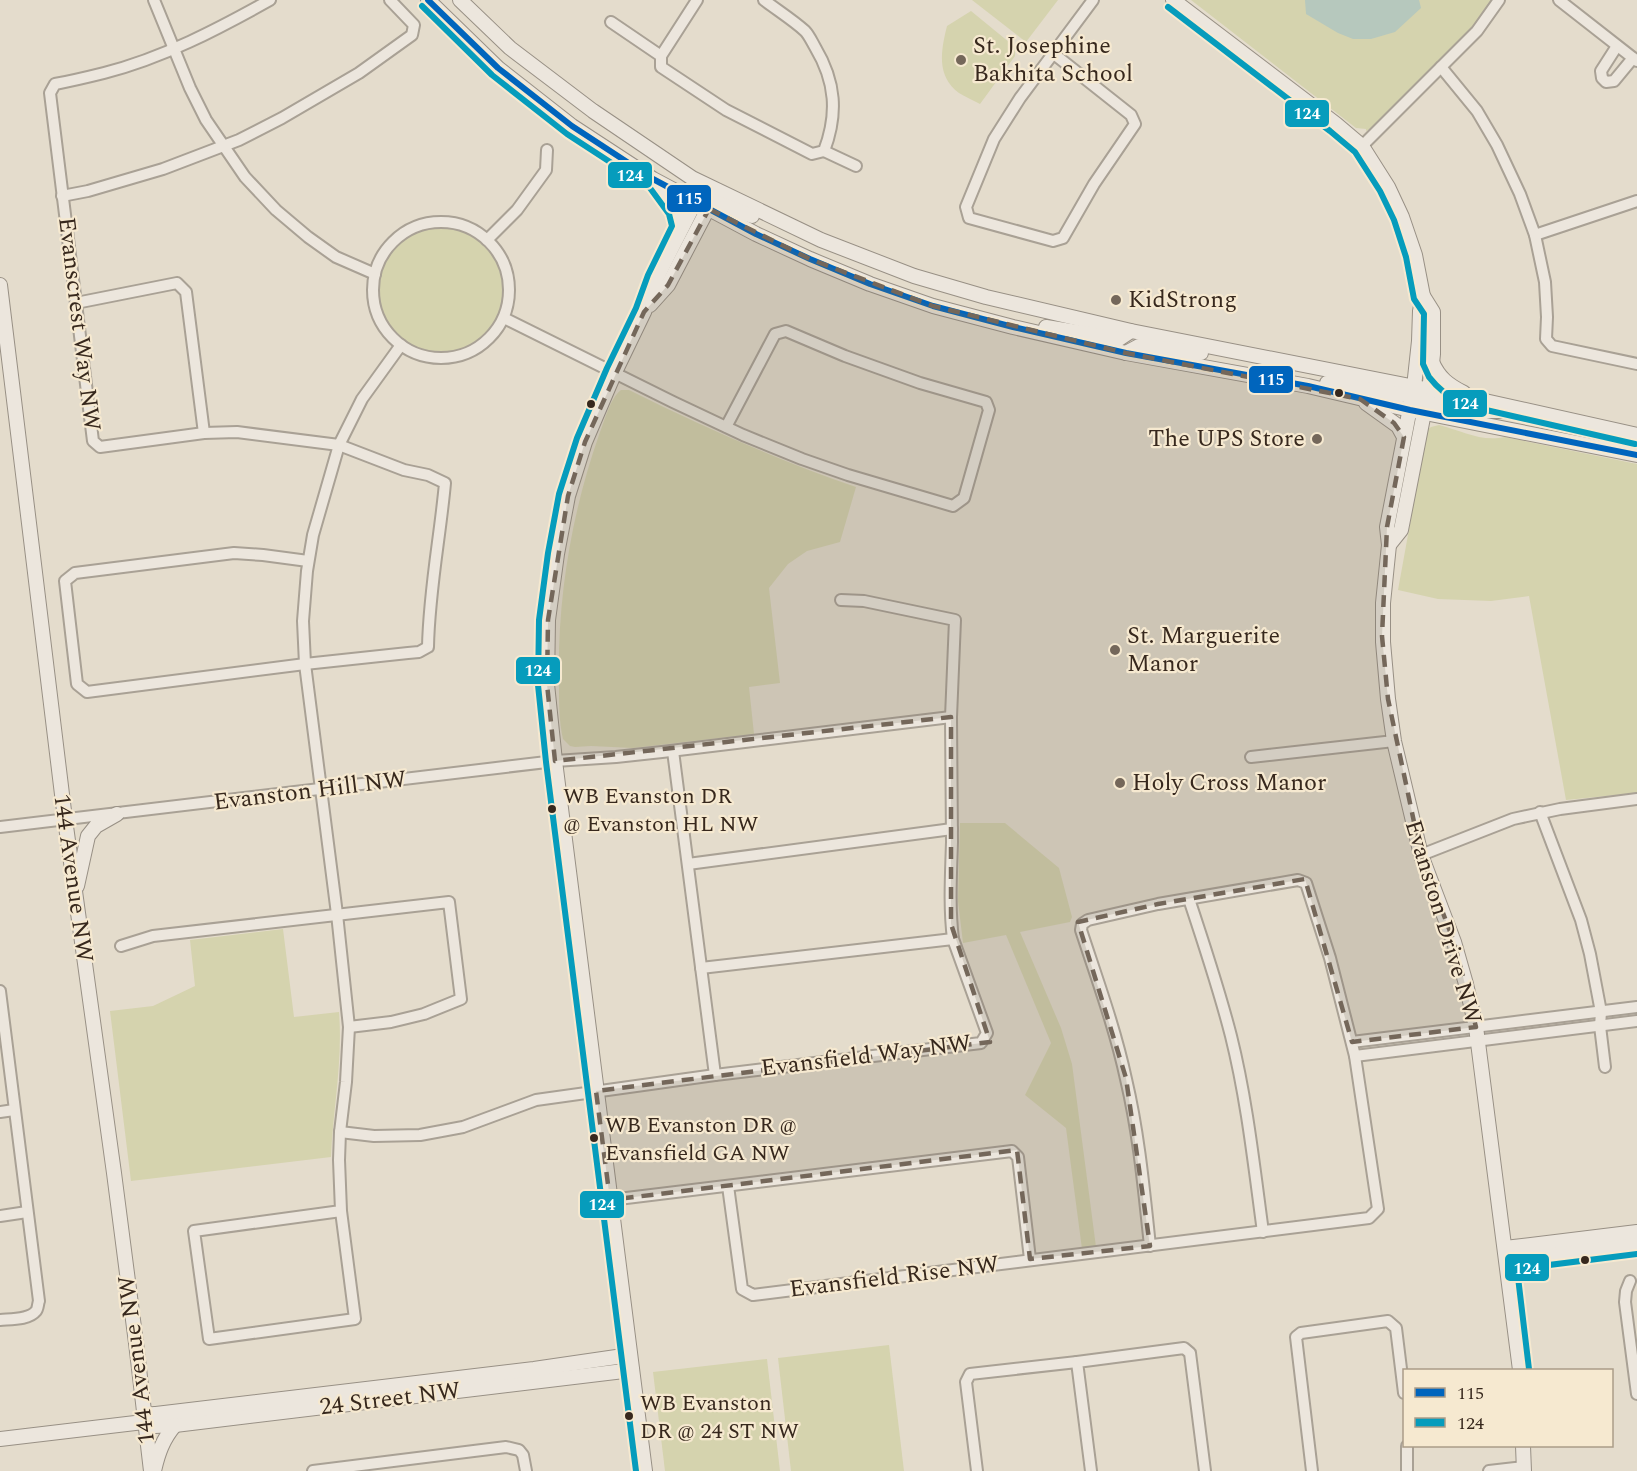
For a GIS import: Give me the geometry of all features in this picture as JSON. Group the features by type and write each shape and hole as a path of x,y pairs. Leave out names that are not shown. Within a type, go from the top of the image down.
{"main road":[{"path":"428,0 498,68 572,126 656,181 695,202 713,200 814,242 914,276 986,297 1131,331 1272,358 1419,400 1637,455"},
{"path":"460,0 510,48 593,111 692,178 713,200 756,234 870,284 933,306 1013,327 1126,353 1308,386 1360,399 1476,399"},
{"path":"1173,0 1362,146 1388,187 1402,217 1415,255 1423,297 1420,311 1419,400"},
{"path":"656,181 677,210 682,227"},
{"path":"644,312 668,285 713,200"},
{"path":"645,1471 555,761 547,684 548,620 556,554 568,496 585,442 657,279 695,202"},
{"name":"144 Avenue NW","path":"0,285 65,819 148,1421 152,1471"},
{"path":"1419,400 1432,362 1433,312 1423,297"},
{"path":"1013,327 1053,327 1119,339 1131,331"},
{"path":"1126,353 1139,346 1147,346 1241,358 1272,358"},
{"path":"1432,362 1442,379 1452,387 1476,399 1637,435"},
{"path":"1308,386 1317,381 1484,411 1522,410"},
{"path":"1360,399 1398,426 1404,437"},
{"name":"Evanston Drive NW","path":"1419,400 1404,437 1387,527 1389,545 1383,603 1383,642 1388,699 1394,741 1421,855 1454,942 1476,1027 1521,1369"},
{"name":"Evanston Drive NW","path":"1389,545 1401,530 1419,400"},
{"path":"75,894 88,836 96,826 117,814"},
{"path":"1506,1255 1637,1232"},
{"path":"1506,1255 1637,1245"},
{"name":"24 Street NW","path":"0,1439 148,1421 154,1414 534,1369 631,1362"},
{"name":"24 Street NW","path":"148,1421 155,1426 175,1425 631,1362"},
{"path":"152,1471 160,1448 175,1425"},
{"path":"1523,1447 1524,1469"}],"street":[{"path":"154,0 190,88 206,120 245,177 276,210 308,237 336,257 375,274"},
{"name":"Evanscrest Way NW","path":"270,0 218,29 174,48 106,73 55,84 50,93 93,441 100,447 204,433 237,432 339,445 404,470 428,475 446,483 434,564 428,647 419,652 305,664"},
{"path":"62,196 88,191 163,169 239,140 359,74 412,35 414,24 390,0"},
{"path":"697,0 661,56 661,67 726,110 812,154 824,151 856,166"},
{"path":"764,0 807,33 826,68 833,109 831,133 824,151"},
{"path":"1054,54 1131,115 1135,124 1094,184 1063,238 1053,241 969,218 966,207 994,139 1020,98 1093,0"},
{"path":"1362,146 1477,31 1499,0"},
{"path":"1559,0 1635,60 1614,81 1606,82 1602,78 1601,71 1617,46"},
{"path":"611,22 661,56"},
{"path":"1441,67 1477,111 1497,145 1520,194 1535,235 1545,282 1546,339 1552,346 1637,364"},
{"path":"487,240 517,210 546,170 548,150"},
{"path":"1535,235 1637,201"},
{"path":"445,222 467,227 487,240 500,256 508,276 509,297 504,318 495,333 482,345 450,358 433,358 416,354 401,345 387,331 377,313 373,294 375,274 384,253 400,236 421,225 445,222"},
{"path":"76,303 177,283 186,292 204,433"},
{"path":"504,318 673,402 726,427 802,459 953,506 964,498 989,410 986,402 909,379 845,356 786,331 775,334 726,427"},
{"path":"341,1211 194,1231 209,1339 355,1318 341,1211 340,1132 350,1027 305,664 303,621 308,561 320,506 339,445 362,399 401,345"},
{"path":"305,664 87,692 77,684 65,581 75,573 215,555 250,553 308,561"},
{"name":"Evansfield Way NW","path":"340,1132 374,1136 420,1135 463,1126 536,1100 715,1075 981,1043 987,1033 953,939 950,902 951,717 955,620 864,601 841,600"},
{"path":"555,761 673,751 951,717"},
{"path":"1251,757 1394,741"},
{"path":"673,751 715,1075"},
{"name":"Evanston Hill NW","path":"0,828 555,761"},
{"path":"1421,855 1490,827 1540,812 1637,799"},
{"path":"1540,812 1581,920 1590,954 1600,1012 1605,1067"},
{"path":"688,864 952,829"},
{"name":"Evansfield Rise NW","path":"728,1186 742,1289 753,1295 1369,1218 1377,1209 1355,1056 1330,958 1306,883 1298,880 1189,899"},
{"path":"1150,1246 1137,1130 1126,1078 1113,1029 1081,930 1082,924 1088,920 1189,899 1215,976 1231,1038 1247,1116 1263,1232"},
{"path":"121,946 153,936 449,902 461,999 424,1014 391,1022 350,1027"},
{"path":"701,968 953,939"},
{"path":"0,991 39,1300 36,1311 28,1316 0,1320"},
{"path":"1352,1042 1637,1008"},
{"path":"1355,1056 1637,1021"},
{"path":"0,1112 14,1110"},
{"path":"610,1200 1012,1151 1018,1157 1030,1260"},
{"path":"0,1216 27,1212"},
{"path":"1630,1281 1625,1302 1637,1394"},
{"path":"1312,1471 1296,1337 1301,1333 1388,1321 1396,1328 1403,1385"},
{"path":"977,1471 966,1382 970,1374 1184,1348 1190,1353 1205,1471"},
{"path":"1077,1362 1091,1471"},
{"path":"313,1471 514,1447 523,1455 526,1471"},
{"path":"1407,1447 1407,1471"},
{"path":"1489,1471 1524,1469"}],"highlighted area":[{"path":"709,209 810,259 933,306 1126,353 1360,399 1394,423 1404,437 1387,527 1382,636 1388,699 1421,855 1454,942 1476,1027 1352,1042 1305,879 1158,904 1078,922 1126,1078 1150,1246 1030,1259 1017,1150 610,1200 596,1091 990,1042 951,924 951,717 555,761 547,684 548,620 568,496 585,442 644,312 668,285"}],"shaded area":[{"path":"972,0 1058,0 1026,42"},
{"path":"1191,0 1494,0 1474,26 1372,128 1366,131 1366,129 1356,128"},
{"path":"1305,0 1419,0 1421,8 1395,32 1371,39 1353,39 1306,14"},
{"path":"971,11 1015,47 1015,56 980,104 959,93 952,86 947,79 942,62 947,26"},
{"path":"441,228 465,233 486,246 499,267 504,291 499,315 486,336 465,349 441,354 417,349 396,336 383,315 378,291 383,267 396,246 417,233"},
{"path":"621,390 629,390 741,442 856,487 840,542 807,551 788,564 769,588 780,683 749,687 754,734 633,748 575,747 570,746 563,739 559,712 559,652 563,589 568,558 589,465 608,411"},
{"path":"1439,425 1479,437 1505,437 1637,464 1637,793 1566,800 1529,596 1491,601 1438,599 1398,590 1427,430"},
{"path":"960,823 1005,823 1059,868 1072,917 1070,922 1020,932 1061,1028 1072,1064 1096,1247 1082,1249 1066,1128 1025,1095 1051,1043 1006,935 963,943 958,901"},
{"path":"283,929 294,1017 339,1012 339,1067 331,1157 131,1181 110,1011 153,1006 195,986 190,940"},
{"path":"889,1345 904,1471 791,1471 778,1358"},
{"path":"767,1359 780,1471 665,1471 653,1372"}],"transit line":[{"name":"115","path":"428,0 498,68 572,126 653,179 756,234 870,284 933,306 1126,353 1308,386 1410,410 1637,455"},
{"name":"124","path":"422,6 492,75 567,134 650,188 669,214 672,226 648,275 636,308 577,438 559,494 539,620 538,685 546,762 636,1471"},
{"name":"124","path":"1168,7 1355,152 1380,191 1394,220 1406,257 1414,299 1424,314 1423,364 1436,385 1447,395 1473,407 1635,444"},
{"name":"124","path":"1529,1369 1517,1269 1637,1254"}],"place":[{"name":"St. Josephine Bakhita School","path":"961,60"},
{"name":"KidStrong","path":"1116,300"},
{"name":"The UPS Store","path":"1317,439"},
{"name":"St. Marguerite Manor","path":"1115,650"},
{"name":"Holy Cross Manor","path":"1120,783"},
{"name":"WB Evanston DR @ Evanston HL NW","path":"552,809"},
{"name":"WB Evanston DR @ Evansfield GA NW","path":"594,1138"},
{"name":"WB Evanston DR @ 24 ST NW","path":"629,1416"}]}
